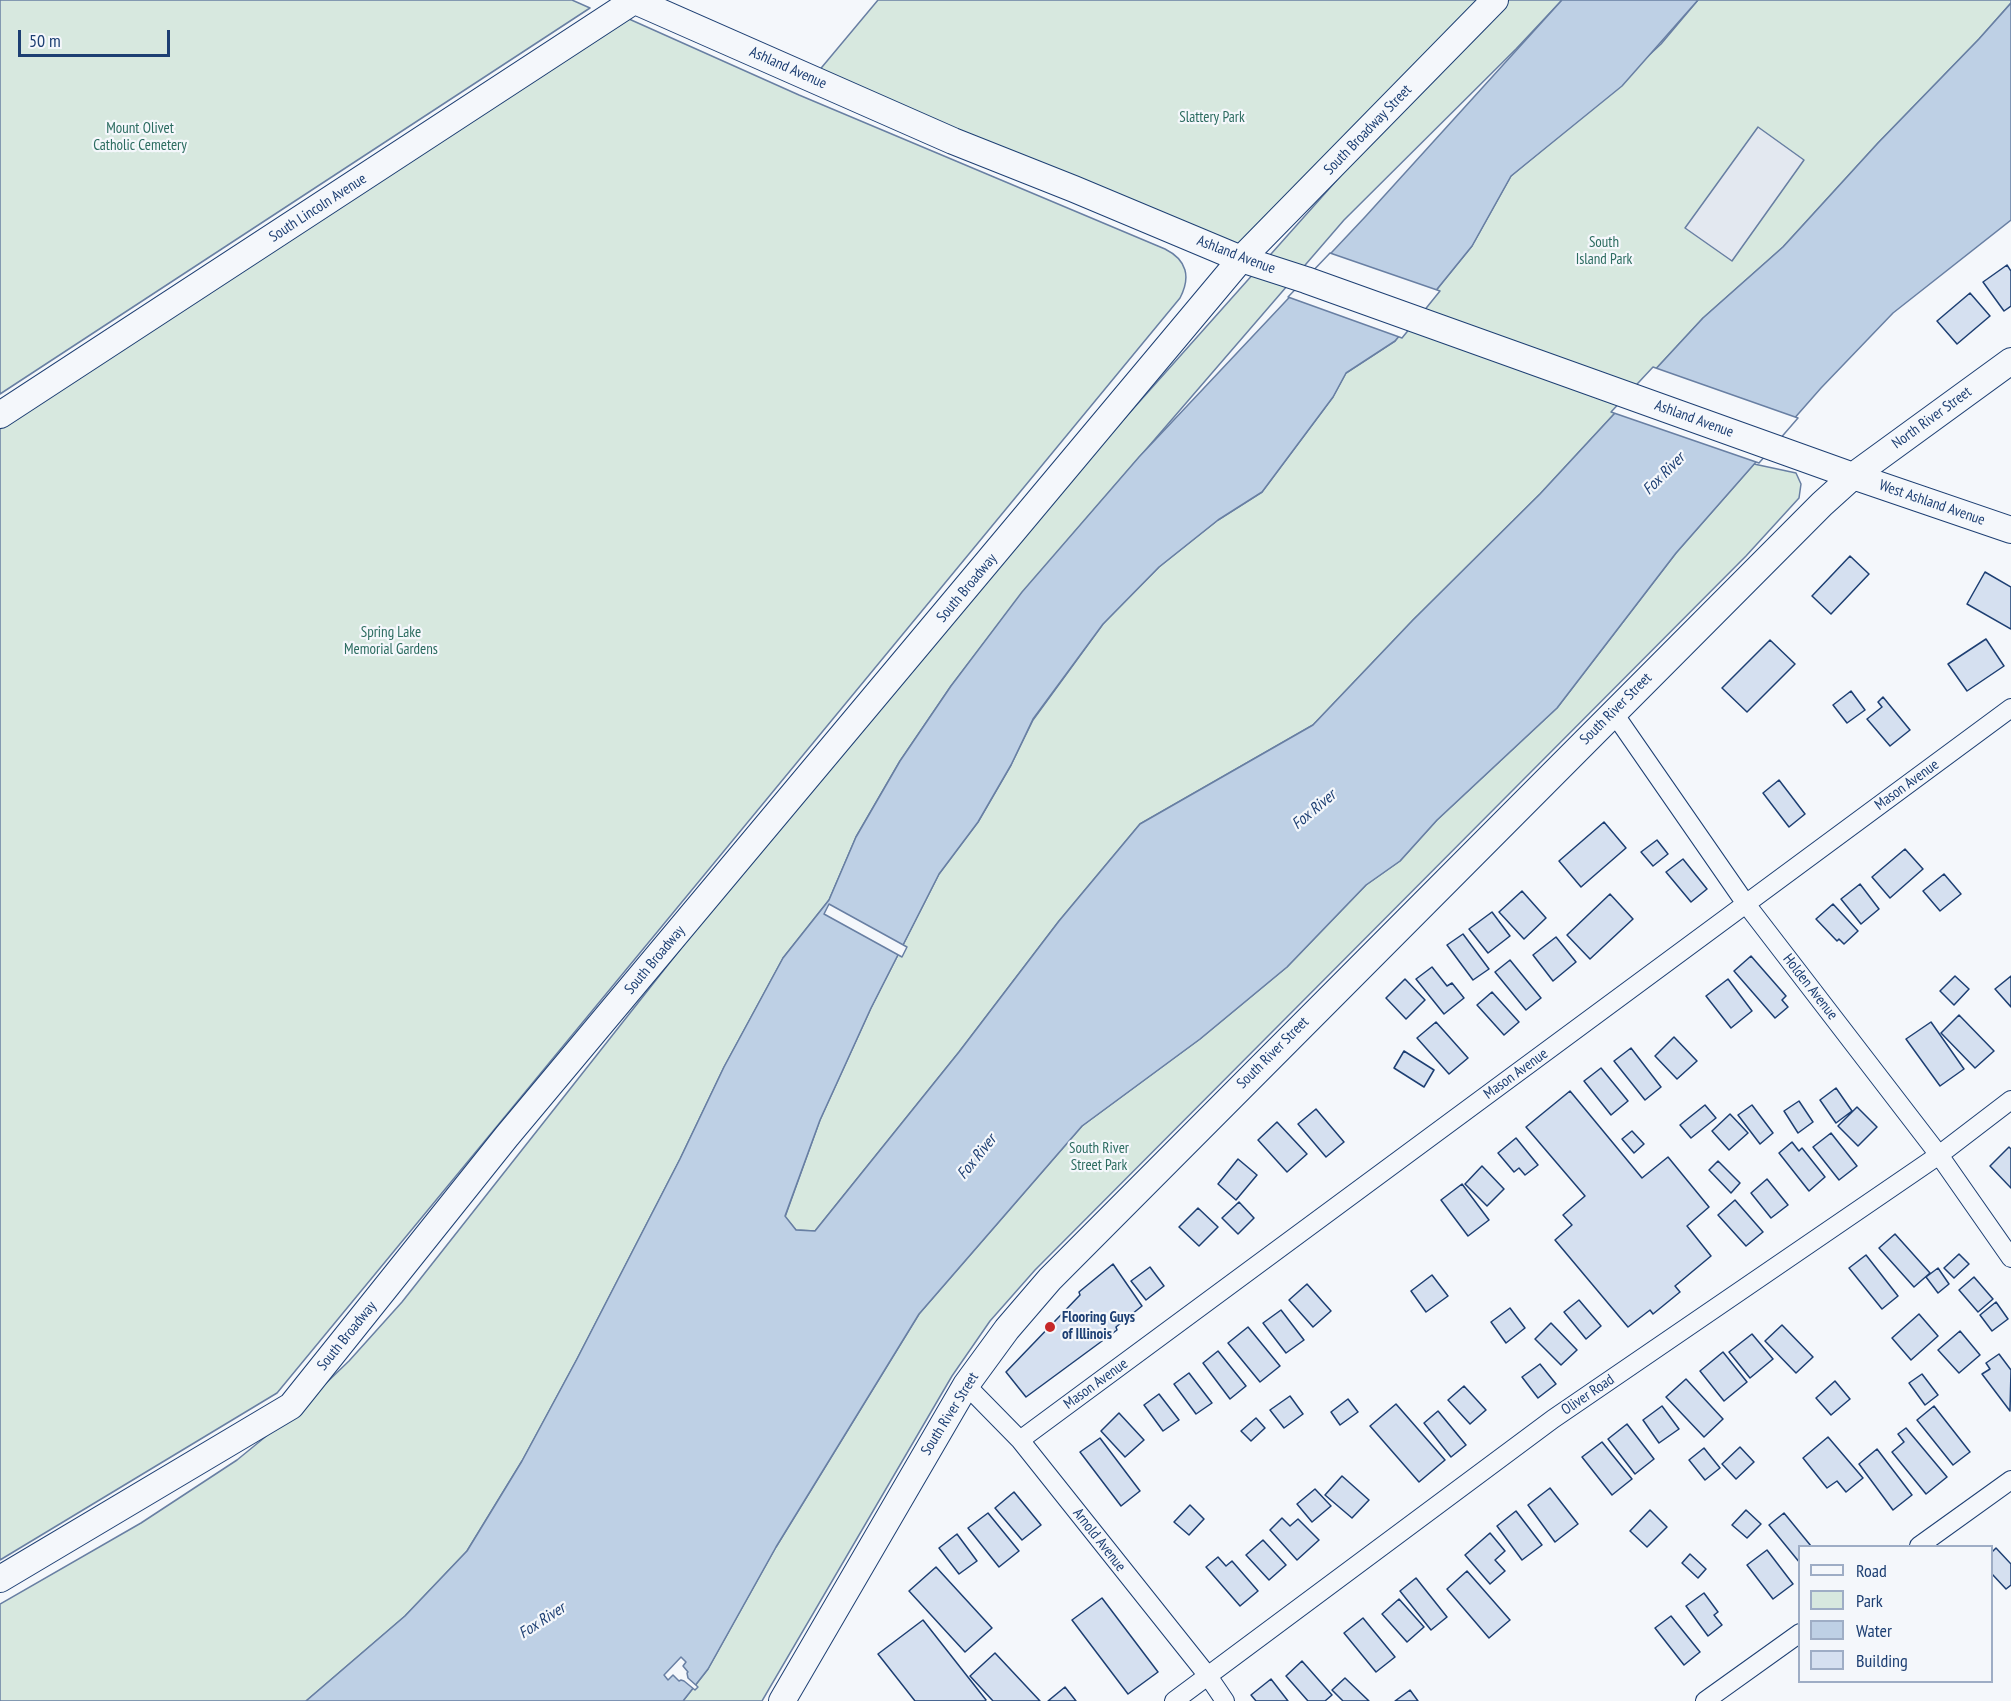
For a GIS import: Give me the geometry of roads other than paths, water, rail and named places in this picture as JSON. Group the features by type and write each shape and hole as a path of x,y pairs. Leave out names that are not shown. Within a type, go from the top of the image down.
{"street":[{"name":"Ashland Avenue","path":"634,0 942,136 1242,259 1459,334 1853,476"},
{"name":"South Lincoln Avenue","path":"0,415 634,0"},
{"name":"South Broadway Street","path":"1242,259 1496,0"},
{"name":"South Broadway","path":"0,1579 291,1406 507,1136 1242,259"},
{"name":"North River Street","path":"1853,476 2011,361"},
{"name":"West Ashland Avenue","path":"1853,476 2011,530"},
{"name":"South River Street","path":"782,1701 966,1386 1007,1329 1050,1279 1613,712 1853,476"},
{"name":"Mason Avenue","path":"1020,1440 2011,708"},
{"name":"Holden Avenue","path":"1613,712 1746,904 1939,1155 2011,1258"},
{"name":"Oliver Road","path":"1174,1701 1553,1419 1939,1155 2011,1100"},
{"name":"Arnold Avenue","path":"966,1386 1020,1440 1208,1676 1225,1701"},
{"path":"1920,1545 2011,1480"},
{"path":"1705,1701 1798,1634"}],"water":[{"name":"Fox River","path":"1562,0 1698,0 1622,86 1511,176 1472,246 1395,341 1346,373 1333,397 1262,492 1218,520 1159,567 1103,624 1033,719 1011,765 978,822 939,874 871,1008 820,1120 785,1216 796,1230 815,1231 959,1052 1059,921 1140,824 1313,725 1413,620 1540,494 1703,318 1783,247 2011,3 2011,220 1893,313 1821,388 1676,553 1557,708 1437,820 1400,861 1366,885 1287,967 1200,1039 1082,1126 919,1314 776,1547 708,1669 683,1701 306,1701 405,1616 467,1551 522,1461 577,1359 680,1159 724,1067 783,958 829,900 856,837 900,761 951,686 1022,592 1139,457 1365,217"}],"place":[{"name":"Flooring Guys of Illinois","path":"1050,1327"}],"park label":[{"name":"Slattery Park","path":"1212,118"},
{"name":"Mount Olivet Catholic Cemetery","path":"140,138"},
{"name":"South Island Park","path":"1604,252"},
{"name":"Spring Lake Memorial Gardens","path":"391,642"},
{"name":"South River Street Park","path":"1099,1158"}]}
